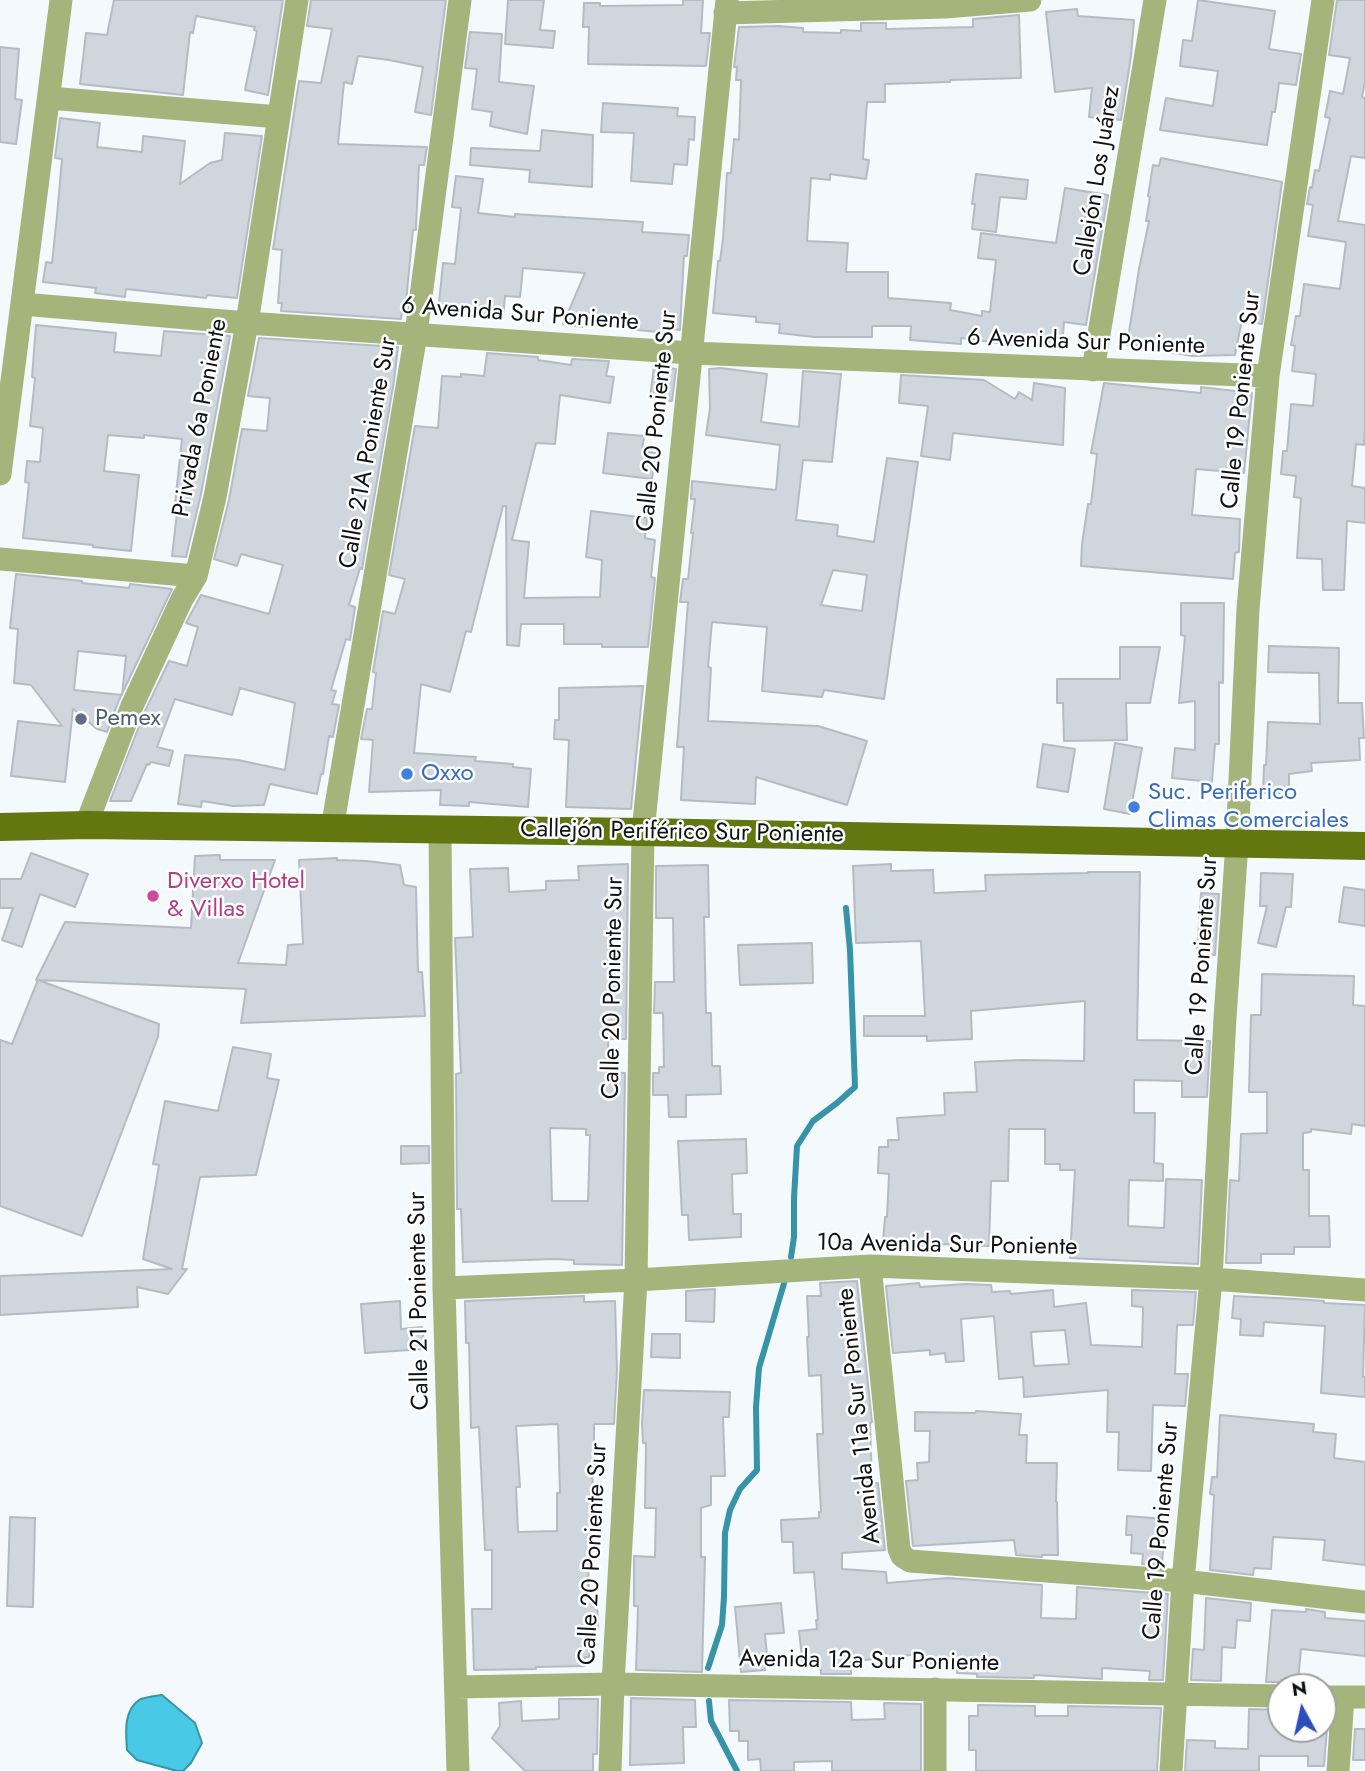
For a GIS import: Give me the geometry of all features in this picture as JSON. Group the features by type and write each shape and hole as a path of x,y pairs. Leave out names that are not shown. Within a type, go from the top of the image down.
{"main road":[{"name":"Callejón Periférico Sur Poniente","path":"0,827 86,825 643,832 1365,846"}],"street":[{"path":"0,472 61,0"},
{"name":"Privada 6a Poniente","path":"86,825 132,706 182,599 196,576 215,497 247,323 297,0"},
{"name":"Calle 21A Poniente Sur","path":"332,829 416,334 460,0"},
{"path":"726,6 945,7 1030,0"},
{"name":"Callejón Los Juárez","path":"1093,370 1155,0"},
{"name":"Calle 19 Poniente Sur","path":"1171,1771 1183,1581 1211,1279 1248,609 1268,376 1323,0"},
{"name":"Calle 20 Poniente Sur","path":"610,1771 636,1280 643,832 726,6"},
{"path":"49,98 279,117"},
{"name":"6 Avenida Sur Poniente","path":"22,304 247,323 691,353 1268,376"},
{"path":"0,559 196,576"},
{"name":"Calle 21 Poniente Sur","path":"440,830 444,1288 458,1771"},
{"name":"10a Avenida Sur Poniente","path":"444,1288 870,1266 1211,1279 1365,1290"},
{"name":"Avenida 11a Sur Poniente","path":"870,1266 899,1549 902,1556 910,1561 1183,1581 1365,1602"},
{"name":"Avenida 12a Sur Poniente","path":"456,1687 613,1684 1267,1696"},
{"path":"935,1689 935,1771"},
{"path":"1338,1771 1344,1697"}],"water":[{"path":"162,1695 195,1723 202,1743 191,1763 183,1771 137,1760 127,1750 130,1710 141,1699"}],"building":[{"path":"114,0 283,0 268,95 245,90 257,31 254,30 255,27 196,16 193,33 190,32 183,95 80,84 86,33 107,35"},
{"path":"311,0 446,0 431,115 415,112 423,67 358,56 352,84 344,82 338,144 427,147 424,165 419,165 416,230 413,230 405,312 402,312 401,319 281,311 282,303 278,303 282,250 273,249 299,81 321,83 332,29 307,26"},
{"path":"508,0 544,0 540,30 555,31 553,48 505,44"},
{"path":"683,0 703,0 701,33 710,33 706,66 588,64 589,27 583,27 584,3 600,3 600,6 683,5"},
{"path":"1198,0 1275,11 1269,49 1301,54 1296,85 1279,83 1267,145 1160,130 1166,98 1213,106 1218,71 1180,66 1183,40 1192,41"},
{"path":"1337,0 1365,0 1365,82 1362,97 1365,98 1365,158 1351,156 1338,221 1365,225 1365,428 1364,445 1356,444 1352,486 1365,488 1365,523 1347,521 1344,590 1323,590 1322,559 1297,558 1301,498 1294,497 1296,476 1281,474 1283,451 1287,451 1291,404 1313,406 1316,374 1292,371 1295,346 1291,345 1296,316 1300,316 1304,284 1340,289 1346,242 1308,236 1313,205 1307,204 1315,170 1319,171 1330,118 1325,117 1330,91 1343,94 1350,58 1329,55"},
{"path":"1077,9 1078,16 1134,20 1121,120 1089,117 1092,88 1055,92 1046,12"},
{"path":"1019,15 1021,78 885,84 885,102 867,102 863,159 869,160 866,179 830,174 830,180 811,178 807,241 848,243 846,272 888,272 888,298 951,303 950,310 982,316 982,311 990,312 996,260 978,258 981,233 1056,243 1065,188 1108,195 1086,325 1064,322 1062,348 1027,347 961,338 961,344 910,340 911,326 872,326 872,337 814,337 779,333 780,324 756,322 756,317 713,313 723,239 727,173 731,173 734,139 739,140 741,80 736,80 737,67 734,67 739,27 779,26 803,28 803,32 841,33 841,30 861,31 861,23 886,23 886,29 973,27 973,19"},
{"path":"470,32 502,34 499,82 534,86 527,134 490,126 492,112 472,109 477,69 465,68"},
{"path":"0,47 19,49 15,99 22,100 16,144 0,142"},
{"path":"603,103 678,108 677,116 695,117 694,140 689,139 687,165 674,164 672,184 631,181 634,133 601,132"},
{"path":"60,118 100,123 97,147 142,152 143,136 185,141 180,184 210,163 222,160 225,133 262,136 237,298 207,295 206,298 126,289 125,297 95,293 96,288 43,282 46,262 52,263 57,216 62,159 55,158"},
{"path":"542,130 593,135 592,187 529,182 530,170 470,165 471,148 540,151"},
{"path":"1161,158 1282,182 1262,324 1242,320 1235,355 1192,356 1127,345 1149,221 1146,221 1153,165 1159,166"},
{"path":"976,174 1028,180 1026,199 1000,197 996,232 972,229"},
{"path":"456,176 483,179 478,213 643,222 642,232 689,235 687,256 684,256 680,330 669,329 669,333 583,323 582,327 563,324 585,273 523,268 520,297 505,296 503,318 438,313 443,263 455,264 461,208 452,207"},
{"path":"36,325 116,333 114,352 161,356 164,331 230,336 201,494 186,557 172,556 182,439 108,435 104,471 139,475 131,551 23,538 29,483 25,482 27,461 40,462 43,428 30,426 35,378 32,377"},
{"path":"259,338 398,347 362,569 360,568 349,605 355,607 350,640 346,639 331,690 336,691 332,704 339,705 333,737 329,736 317,794 270,784 264,805 233,806 202,801 201,807 178,804 185,755 238,760 285,770 295,703 240,688 232,715 175,699 157,747 173,751 169,766 151,762 147,764 131,801 110,801 145,711 169,661 187,666 198,627 186,623 201,595 269,614 283,565 241,554 237,566 214,559 229,500 242,429 267,431 270,398 248,396"},
{"path":"487,353 538,357 538,360 571,365 572,359 609,361 606,376 614,377 610,403 560,395 555,444 536,443 512,540 529,542 524,598 600,597 602,560 586,557 591,511 647,518 645,538 655,540 651,577 655,578 648,647 564,644 564,624 521,624 519,646 507,645 506,506 503,506 471,632 466,631 450,692 421,684 414,753 476,757 475,761 513,764 513,767 531,769 528,807 469,802 469,806 440,805 441,790 369,792 373,740 361,739 367,709 372,709 376,673 373,672 383,611 395,614 405,579 389,575 415,426 438,428 442,376 484,376"},
{"path":"654,366 676,369 672,401 650,398"},
{"path":"709,369 767,374 761,422 799,427 803,371 841,374 832,462 803,460 796,520 838,525 837,536 874,542 887,458 918,462 884,699 824,690 822,697 762,691 767,627 712,622 708,667 711,668 708,721 818,726 867,741 847,805 756,777 755,804 681,800 684,747 677,747 688,602 680,602 683,579 688,579 693,533 695,499 691,499 692,481 776,490 780,445 706,435 710,408","holes":["833,570 867,575 862,611 821,605"]},
{"path":"901,375 984,380 1015,399 1019,392 1032,400 1034,383 1065,388 1063,445 953,433 950,460 921,456 928,406 899,403"},
{"path":"1104,383 1201,393 1201,387 1252,393 1244,473 1196,469 1192,515 1240,519 1239,552 1235,553 1233,579 1081,566 1082,544 1088,504 1091,504 1097,454 1091,453"},
{"path":"608,433 644,436 642,451 655,453 652,479 603,473"},
{"path":"16,574 129,588 130,584 172,589 122,693 126,656 78,651 74,690 121,695 107,732 97,729 73,709 65,782 11,776 18,721 62,726 31,685 14,683 18,629 10,628"},
{"path":"1181,603 1224,603 1223,683 1219,682 1219,744 1215,744 1212,782 1172,778 1175,748 1195,750 1195,701 1179,703 1185,636 1181,635"},
{"path":"1269,646 1339,648 1338,703 1362,703 1364,738 1359,738 1360,760 1311,763 1312,771 1289,774 1289,793 1263,793 1268,722 1320,724 1319,673 1268,672"},
{"path":"1120,647 1160,647 1150,703 1126,703 1127,740 1064,741 1063,703 1057,703 1057,679 1120,679"},
{"path":"643,686 631,809 566,807 569,740 554,739 555,720 559,720 559,688"},
{"path":"1115,743 1142,748 1130,814 1104,809"},
{"path":"1043,744 1075,749 1068,792 1037,787"},
{"path":"31,853 88,874 75,907 40,894 22,947 2,940 13,908 0,908 0,879 21,879"},
{"path":"220,855 220,860 275,860 238,963 286,965 288,945 303,944 299,860 337,858 400,865 404,885 416,887 418,972 422,972 425,1016 241,1023 246,989 36,980 65,922 191,928 195,856"},
{"path":"628,864 626,1039 608,1039 609,1072 625,1073 622,1265 574,1264 574,1260 555,1259 463,1262 461,1209 457,1209 456,1074 461,1073 455,938 473,937 470,869 508,868 509,892 546,890 546,881 579,880 578,866","holes":["550,1128 586,1129 586,1135 590,1135 588,1201 552,1201"]},
{"path":"891,864 891,871 933,870 934,893 986,891 985,875 1140,872 1137,1040 1210,1041 1207,1097 1182,1097 1182,1081 1134,1080 1134,1113 1155,1113 1154,1163 1163,1164 1163,1181 1129,1180 1128,1226 1164,1228 1166,1179 1202,1180 1198,1264 1070,1258 1075,1170 1060,1170 1060,1164 1045,1164 1045,1129 1009,1129 1008,1181 991,1181 989,1246 939,1244 939,1249 913,1248 913,1244 883,1242 889,1174 878,1173 879,1147 888,1147 888,1140 899,1140 897,1118 945,1115 944,1093 977,1092 975,1062 1084,1061 1085,1001 971,1011 972,1039 927,1041 927,1036 864,1036 864,1016 925,1016 921,941 856,943 853,866"},
{"path":"708,865 709,917 704,917 706,1013 711,1013 712,1066 720,1066 721,1094 686,1095 686,1117 669,1117 668,1095 653,1095 653,1073 659,1073 659,1067 664,1067 663,1013 654,1013 655,982 674,982 673,918 656,918 656,866"},
{"path":"1261,873 1293,874 1291,907 1286,907 1276,947 1258,943 1267,906 1260,906"},
{"path":"1344,887 1365,890 1365,926 1339,922"},
{"path":"1201,893 1219,894 1215,955 1197,954"},
{"path":"812,943 813,983 740,985 738,945"},
{"path":"1262,974 1354,976 1353,1005 1365,1006 1365,1126 1352,1124 1351,1134 1311,1129 1311,1132 1303,1133 1303,1170 1309,1170 1309,1216 1329,1216 1330,1247 1294,1247 1294,1254 1261,1254 1261,1263 1226,1263 1230,1180 1239,1181 1241,1134 1267,1133 1267,1092 1249,1092 1251,1015 1261,1015"},
{"path":"38,980 159,1024 158,1037 82,1236 0,1206 0,1040 12,1044"},
{"path":"233,1047 271,1054 267,1078 279,1080 256,1175 200,1177 182,1269 187,1269 168,1294 137,1287 138,1307 0,1315 0,1276 172,1269 143,1259 159,1165 153,1164 165,1101 218,1111"},
{"path":"746,1139 747,1173 732,1174 733,1214 741,1214 741,1237 689,1240 688,1215 682,1215 678,1141"},
{"path":"401,1146 429,1146 429,1163 401,1164"},
{"path":"857,1281 872,1422 872,1483 878,1483 885,1550 842,1553 842,1569 886,1572 887,1583 948,1578 1042,1585 1041,1618 1076,1619 1077,1587 1168,1594 1163,1680 1149,1680 1150,1671 1102,1668 1102,1679 1034,1675 1034,1678 977,1677 977,1674 957,1673 957,1665 921,1666 920,1654 855,1661 856,1668 851,1668 851,1674 821,1674 820,1664 803,1666 799,1631 817,1629 814,1572 794,1573 793,1542 782,1542 781,1520 819,1518 821,1512 817,1434 823,1434 821,1375 809,1376 807,1296 821,1296 820,1283"},
{"path":"919,1283 920,1287 991,1285 992,1292 1010,1291 1011,1294 1053,1290 1054,1307 1086,1303 1091,1345 1142,1347 1143,1307 1132,1306 1132,1290 1196,1292 1193,1325 1177,1325 1175,1374 1188,1374 1185,1406 1153,1405 1151,1471 1118,1470 1119,1432 1107,1432 1108,1390 1024,1397 1023,1377 999,1379 994,1316 961,1319 964,1361 946,1362 945,1353 930,1355 930,1350 893,1353 886,1286","holes":["1065,1330 1069,1364 1034,1366 1031,1332"]},
{"path":"715,1289 714,1322 686,1321 686,1291"},
{"path":"584,1296 584,1302 615,1301 617,1370 614,1424 594,1424 593,1490 590,1490 592,1550 588,1550 589,1598 597,1598 598,1628 589,1628 589,1657 585,1657 585,1666 474,1670 472,1609 492,1609 492,1550 485,1550 479,1427 471,1428 465,1301","holes":["558,1424 560,1493 557,1493 557,1531 518,1532 516,1487 520,1487 516,1426"]},
{"path":"1234,1296 1365,1305 1365,1397 1321,1393 1325,1326 1264,1322 1263,1336 1240,1335 1241,1319 1232,1318"},
{"path":"400,1301 401,1329 422,1327 425,1349 365,1353 361,1304"},
{"path":"652,1334 680,1334 680,1358 651,1357"},
{"path":"644,1390 730,1392 729,1417 723,1417 725,1476 711,1476 711,1505 701,1508 701,1557 705,1557 702,1672 636,1670 638,1606 634,1606 634,1556 655,1557 656,1508 645,1508 646,1443 643,1443 642,1423"},
{"path":"976,1411 1021,1414 1019,1435 1027,1435 1026,1463 1057,1463 1058,1555 1016,1555 1014,1540 913,1546 906,1481 918,1480 917,1463 929,1462 930,1431 915,1431 915,1412"},
{"path":"1220,1415 1314,1424 1313,1432 1336,1434 1334,1458 1365,1462 1365,1565 1323,1560 1325,1540 1273,1537 1271,1569 1254,1568 1253,1575 1210,1570 1214,1495 1210,1494 1212,1477 1217,1477"},
{"path":"1127,1516 1165,1519 1162,1565 1142,1564 1143,1554 1131,1553 1132,1535 1126,1535"},
{"path":"10,1517 35,1518 33,1607 7,1606"},
{"path":"1206,1598 1251,1603 1250,1621 1237,1620 1235,1648 1222,1647 1221,1681 1191,1680 1193,1649 1204,1650"},
{"path":"781,1603 784,1633 765,1634 768,1666 765,1666 765,1670 741,1672 735,1607"},
{"path":"1306,1609 1325,1612 1325,1618 1365,1621 1365,1656 1301,1649 1299,1673 1267,1673 1266,1682 1272,1610 1306,1612"},
{"path":"631,1698 695,1700 696,1727 683,1727 684,1763 630,1765"},
{"path":"559,1699 598,1699 597,1754 593,1754 593,1771 525,1771 492,1738 500,1726 499,1703 521,1701 522,1721 559,1719"},
{"path":"729,1700 851,1702 852,1720 885,1719 884,1703 921,1704 921,1771 832,1771 832,1761 794,1762 794,1771 761,1771 760,1759 748,1760 748,1741 739,1741 739,1731 730,1731"},
{"path":"978,1705 1035,1706 1035,1716 1068,1716 1068,1706 1161,1708 1157,1771 976,1771 976,1750 969,1750 969,1716 978,1716"},
{"path":"1249,1709 1267,1710 1267,1743 1326,1743 1324,1766 1308,1766 1308,1756 1259,1756 1259,1771 1185,1771 1187,1740 1215,1741 1215,1748 1248,1749"},
{"path":"1355,1729 1365,1729 1365,1760 1353,1760"}],"waterway":[{"path":"791,1257 797,1146 813,1121 855,1087 846,908"},
{"path":"708,1668 722,1625 725,1533 730,1510 740,1489 757,1470 756,1407 759,1368 785,1280"},
{"path":"709,1701 711,1721 737,1771"}],"place":[{"name":"Pemex","path":"81,719"},
{"name":"Oxxo","path":"407,774"},
{"name":"Suc. Periferico Climas Comerciales","path":"1134,807"},
{"name":"Diverxo Hotel & Villas","path":"153,896"}]}
